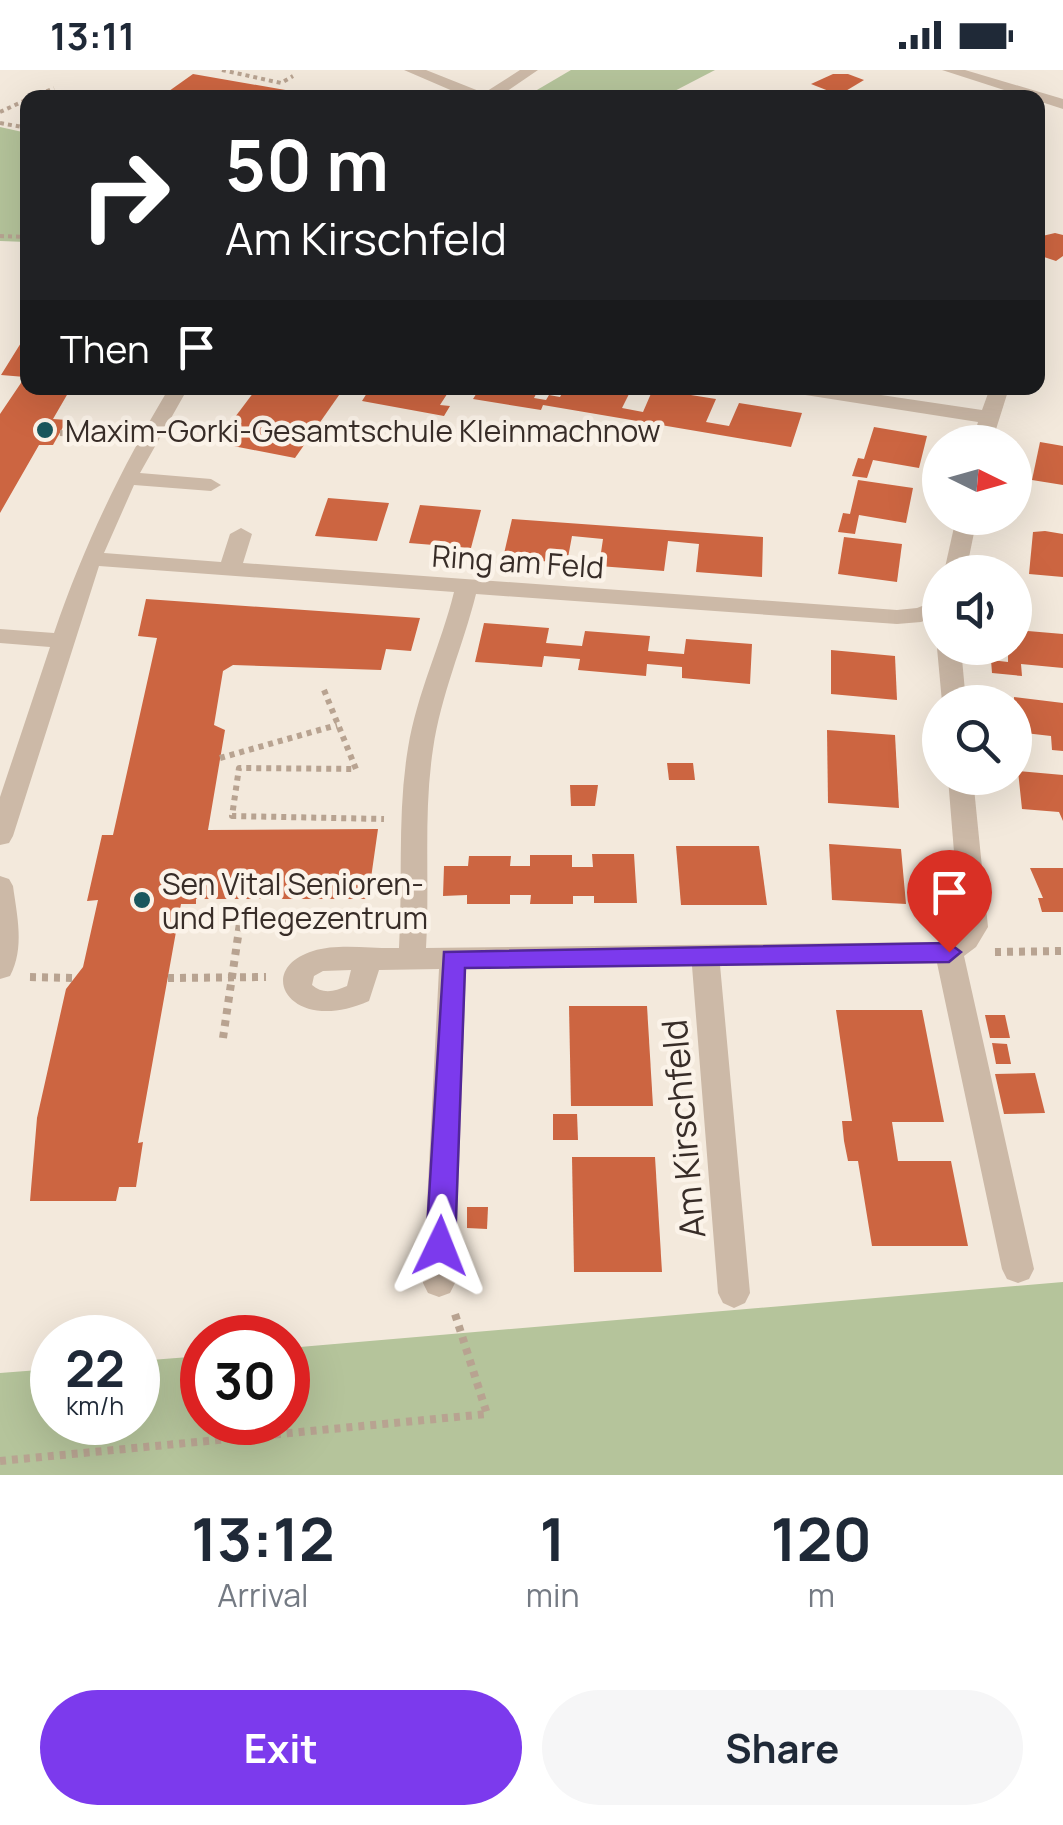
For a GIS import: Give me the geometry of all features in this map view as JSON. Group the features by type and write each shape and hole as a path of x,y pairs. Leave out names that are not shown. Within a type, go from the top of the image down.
{"street":[{"path":"412,70 464,90"},
{"path":"498,90 530,70"},
{"path":"950,70 1016,90"},
{"path":"0,836 90,559 127,478 174,395"},
{"path":"844,395 987,417"},
{"path":"985,425 996,395"},
{"path":"127,478 210,485"},
{"path":"230,568 241,534"},
{"name":"Ring am Feld","path":"90,559 897,617 922,614"},
{"path":"412,960 417,902 412,870 421,746 445,650 466,588"},
{"path":"0,636 61,641"},
{"path":"367,961 359,993 344,1002 323,1006 308,1002 298,990 297,977 304,966 318,960 949,952 966,940 974,927 962,795"},
{"path":"0,886 9,973"},
{"path":"949,952 1018,1269"},
{"path":"439,1283 453,958"},
{"name":"Am Kirschfeld","path":"706,958 734,1293"}],"path":[{"path":"222,70 281,83 293,76"},
{"path":"49,90 54,88"},
{"path":"60,432 100,436"},
{"path":"324,690 356,769 238,768 232,816 391,820 392,802"},
{"path":"220,758 338,725"},
{"path":"223,1038 240,923 329,924"},
{"path":"949,952 1063,951"},
{"path":"9,973 74,978"},
{"path":"168,978 297,977"},
{"path":"0,1461 487,1414 450,1296 439,1283"}],"green space":[{"path":"571,70 715,70 676,90 537,90"},
{"path":"0,127 20,131 20,242 0,241"},
{"path":"1063,1282 1063,1475 0,1475 0,1373 30,1371 30,1445 160,1445 160,1359 180,1358 180,1445 310,1445 310,1346"}],"building":[{"path":"193,74 285,90 170,90"},
{"path":"833,74 864,80 847,90 826,90 811,84"},
{"path":"1045,235 1063,235 1063,256 1056,261 1045,257"},
{"path":"20,344 20,377 1,375"},
{"path":"20,384 20,395 67,395 53,419 67,420 53,445 39,445 0,513 0,414"},
{"path":"252,395 339,395 295,458 228,445 223,433"},
{"path":"366,395 446,395 440,405 450,406 444,416 362,401"},
{"path":"476,395 536,395 534,398 546,400 549,395 628,395 622,408 643,412 650,395 691,395 716,399 706,422 729,426 739,403 802,413 791,447 543,405 541,410 473,399"},
{"path":"874,427 922,435 919,468 873,460 867,478 852,476 858,458 864,459"},
{"path":"1040,442 1063,446 1063,485 1032,480"},
{"path":"858,480 913,488 906,523 859,515 855,534 838,532 843,513 850,514"},
{"path":"328,498 389,503 377,541 315,536"},
{"path":"420,505 481,510 471,548 409,543"},
{"path":"512,519 763,537 762,577 696,572 699,544 668,541 664,571 599,566 603,539 572,536 567,563 503,558"},
{"path":"1033,532 1063,534 1063,577 1032,574"},
{"path":"844,537 902,544 897,582 838,574"},
{"name":"Sen Vital Senioren- und Pflegezentrum","path":"146,599 420,618 411,651 386,649 381,670 233,665 223,671 214,725 225,730 208,830 378,829 368,899 196,899 196,904 181,904 138,1143 143,1142 136,1187 119,1187 116,1201 30,1201 37,1118 66,989 83,967 98,900 87,901 102,835 113,835 157,638 138,636"},
{"path":"484,623 549,628 546,643 582,646 585,631 650,636 648,651 684,654 686,639 752,644 750,684 682,678 682,667 647,664 646,676 578,670 580,659 544,656 542,667 475,662"},
{"path":"1032,631 1063,634 1063,668 1032,665"},
{"path":"831,650 895,656 897,700 831,694"},
{"path":"991,665 1021,665 1022,676 992,673"},
{"path":"1032,699 1063,703 1063,751 1052,750 1051,736 1032,734"},
{"path":"827,730 895,735 899,808 828,803"},
{"path":"667,763 693,763 695,780 669,780"},
{"path":"1032,772 1063,775 1063,821 1059,812 1022,809 1021,795 1032,795"},
{"path":"570,785 598,785 595,806 571,806"},
{"path":"829,844 901,849 906,904 832,900"},
{"path":"676,846 759,846 767,905 681,905"},
{"path":"592,854 634,854 637,903 594,903 594,896 573,896 573,904 530,904 531,895 510,895 510,904 467,904 467,895 443,896 444,866 468,866 469,856 511,856 510,866 530,866 530,855 572,855 572,867 593,867"},
{"path":"1030,868 1063,868 1063,912 1042,912 1038,898 1043,898"},
{"path":"569,1006 647,1006 653,1106 571,1106"},
{"path":"836,1010 922,1010 944,1122 892,1122 898,1161 951,1161 968,1246 872,1246 858,1161 848,1161 844,1141 842,1121 852,1121"},
{"path":"985,1015 1005,1015 1010,1038 990,1038"},
{"path":"992,1043 1007,1044 1011,1064 996,1064"},
{"path":"1035,1073 1045,1113 1004,1114 995,1074"},
{"path":"553,1114 577,1114 578,1140 553,1140"},
{"path":"572,1157 655,1157 662,1272 574,1272"},
{"path":"467,1207 488,1207 487,1229 467,1228"}],"place":[{"name":"Maxim-Gorki-Gesamtschule Kleinmachnow","path":"45,430"},
{"name":"Sen Vital Senioren- und Pflegezentrum","path":"142,900"}],"route":[{"path":"440,1246 453,958 706,958 949,952"}]}
